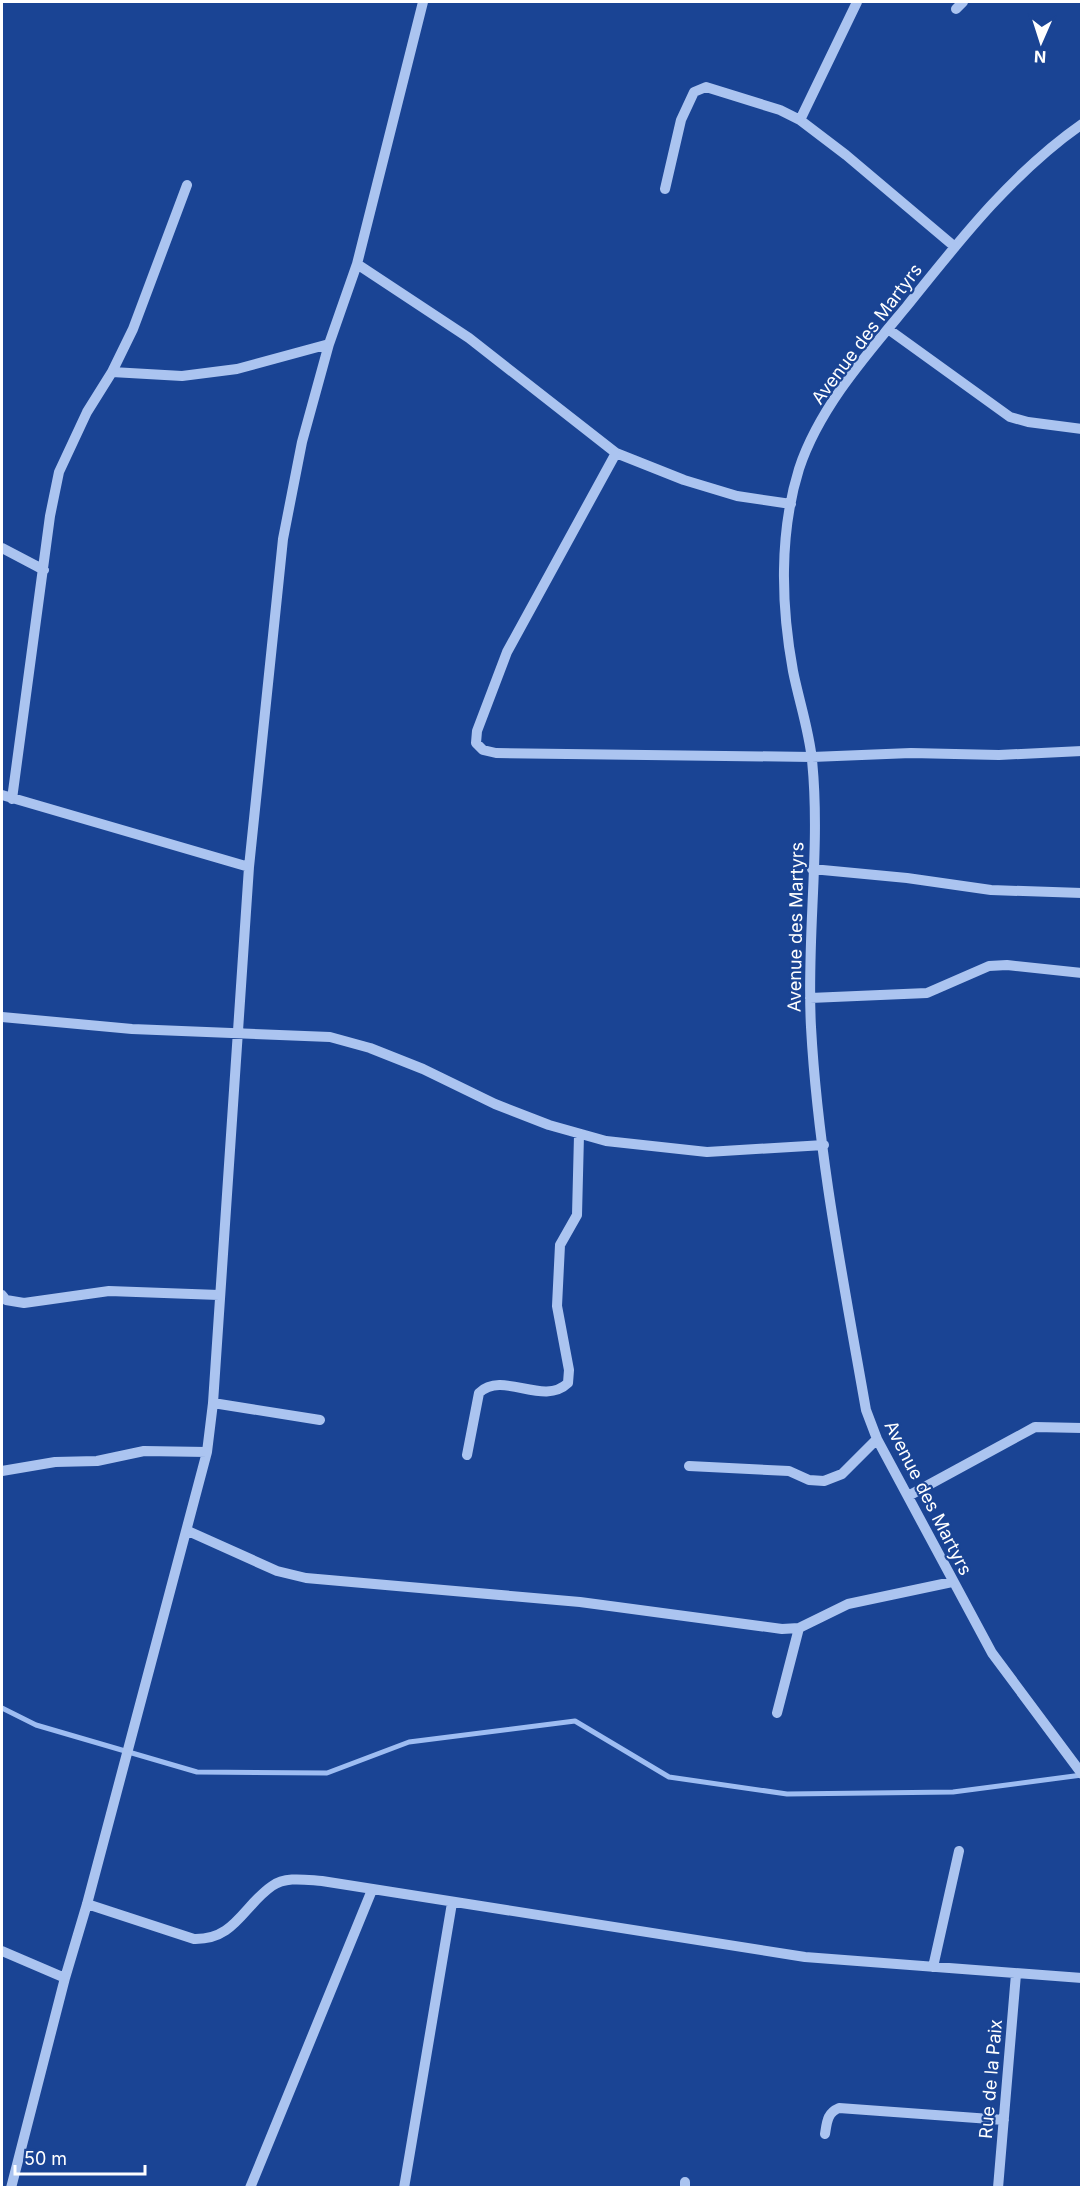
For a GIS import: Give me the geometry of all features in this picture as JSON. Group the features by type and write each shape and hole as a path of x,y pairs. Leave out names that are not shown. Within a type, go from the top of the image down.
{"street":[{"path":"11,2187 65,1978 188,1531 207,1452 213,1403 219,1295 240,1035 249,867 283,539 302,442 329,344 357,264 423,2"},
{"path":"800,120 857,2"},
{"path":"665,189 681,120 694,92 706,87 800,120 846,155 955,247"},
{"name":"Avenue des Martyrs","path":"1082,124 1017,177 955,247 837,396 800,467 791,504 785,565 785,620 812,757 815,816 810,998 814,1068 833,1215 866,1410 877,1439 910,1495 952,1582 992,1653 1082,1774"},
{"path":"187,185 133,329 112,372 87,412 59,472 7,797 249,867"},
{"path":"357,264 469,338 616,453 684,480 737,496 791,504"},
{"path":"888,329 1010,417 1028,422 1082,429"},
{"path":"112,372 182,376 237,369 329,344"},
{"path":"616,453 507,652 481,715 476,743 483,750 496,753 812,757 911,753 999,755 1082,751"},
{"path":"2,548 44,570"},
{"path":"812,868 991,890 1082,893"},
{"path":"810,998 927,993 989,966 1007,965 1082,973"},
{"path":"2,1017 240,1035 287,1034 330,1037 370,1048 423,1069 495,1104 579,1135 606,1141 707,1152 824,1144"},
{"path":"467,1455 479,1392 485,1387 495,1385 549,1393 561,1390 568,1383 569,1370 557,1306 558,1275 560,1245 563,1237 575,1223 577,1215 579,1135"},
{"path":"2,1295 6,1300 24,1303 108,1292 219,1295"},
{"path":"213,1403 320,1419"},
{"path":"910,1495 1035,1427 1082,1428"},
{"path":"689,1466 789,1471 809,1480 824,1481 842,1474 877,1439"},
{"path":"2,1471 55,1462 97,1461 144,1450 207,1452"},
{"path":"188,1531 277,1571 306,1578 580,1602 782,1629 799,1628 848,1604 952,1582"},
{"path":"777,1713 799,1628"},
{"path":"933,1967 959,1851"},
{"path":"87,1904 194,1939 208,1940 226,1932 273,1885 292,1879 322,1881 805,1957 1082,1978"},
{"path":"250,2187 372,1890"},
{"path":"404,2187 452,1903"},
{"path":"2,1951 65,1978"},
{"name":"Rue de la Paix","path":"998,2187 1016,1974"},
{"path":"825,2134 828,2117 832,2111 839,2108 1004,2120"}],"waterway":[{"path":"2,1708 36,1725 197,1772 327,1773 409,1742 575,1721 669,1777 787,1794 953,1792 1082,1775"}]}
